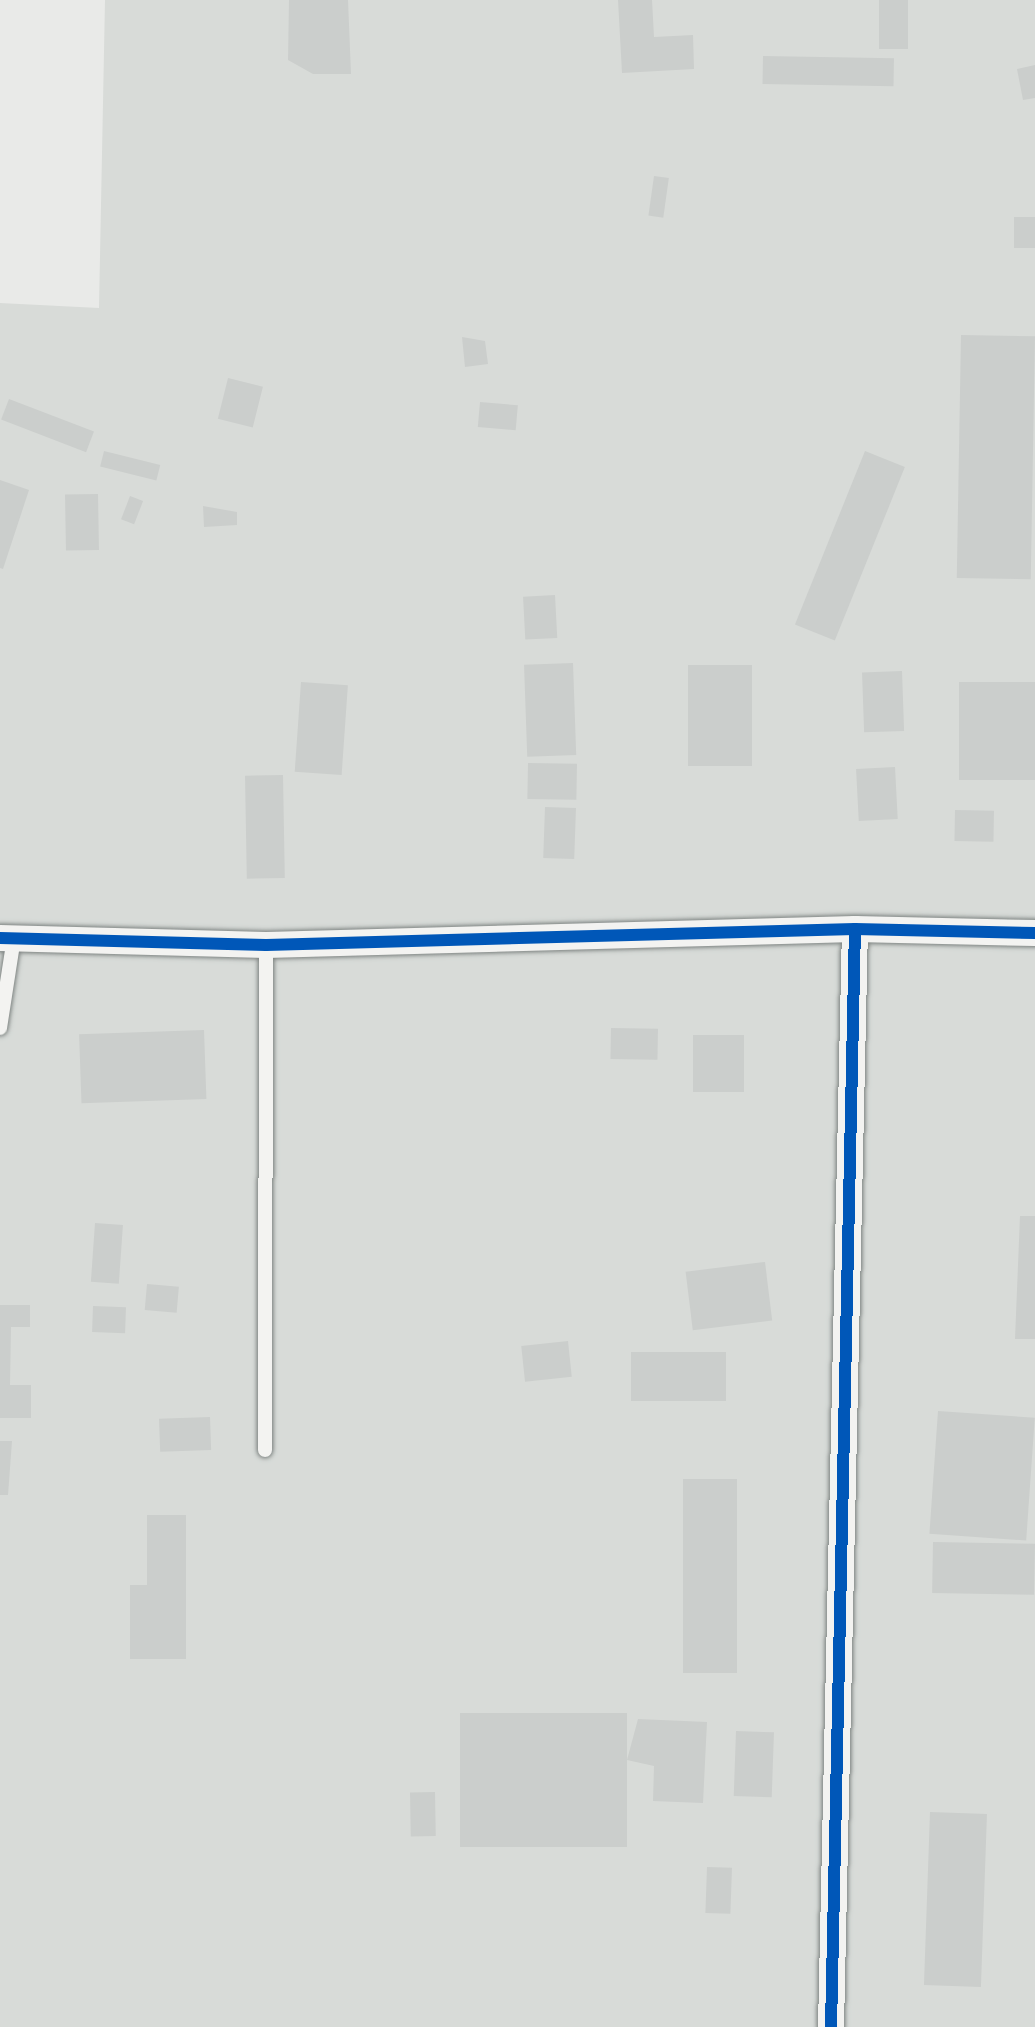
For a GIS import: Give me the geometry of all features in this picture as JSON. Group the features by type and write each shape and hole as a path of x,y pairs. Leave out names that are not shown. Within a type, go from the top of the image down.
{"street":[{"path":"831,2027 855,929"},
{"path":"7,938 266,945 855,929 1035,933"}],"lane":[{"path":"0,1028 7,938"},
{"path":"265,1450 266,945"}],"shaded area":[{"path":"105,0 1035,0 1035,2027 0,2027 0,303 99,308"}],"building":[{"path":"289,0 348,0 351,74 313,74 288,60"},
{"path":"618,0 652,0 654,37 693,35 694,69 622,73"},
{"path":"879,0 908,0 908,49 879,49"},
{"path":"763,56 894,58 893,86 763,84"},
{"path":"1035,65 1035,98 1023,100 1017,69"},
{"path":"654,176 669,178 663,218 648,216"},
{"path":"1014,217 1035,217 1035,248 1014,248"},
{"path":"961,335 1035,336 1031,579 957,578"},
{"path":"462,337 485,341 488,364 465,367"},
{"path":"228,378 263,387 253,427 218,419"},
{"path":"9,399 94,432 86,452 1,420"},
{"path":"480,402 518,405 516,430 478,427"},
{"path":"104,451 160,465 156,481 100,467"},
{"path":"865,451 905,467 835,640 795,624"},
{"path":"0,480 29,490 3,569 0,568"},
{"path":"98,494 99,550 66,551 65,495"},
{"path":"130,496 143,501 134,524 121,519"},
{"path":"203,506 237,512 237,525 204,527"},
{"path":"555,595 557,638 525,640 523,597"},
{"path":"573,663 576,755 527,757 524,665"},
{"path":"688,665 752,665 752,766 688,766"},
{"path":"902,671 904,731 864,732 862,672"},
{"path":"301,682 348,685 342,775 295,772"},
{"path":"959,682 1035,682 1035,780 959,780"},
{"path":"528,763 577,764 576,800 527,799"},
{"path":"895,767 898,819 859,821 856,769"},
{"path":"283,775 285,878 247,879 245,776"},
{"path":"545,807 576,808 574,859 543,858"},
{"path":"955,810 994,811 993,842 954,841"},
{"path":"611,1028 658,1029 657,1060 610,1059"},
{"path":"204,1030 206,1099 81,1103 79,1034"},
{"path":"693,1035 744,1035 744,1092 693,1092"},
{"path":"1020,1216 1035,1216 1035,1339 1015,1339"},
{"path":"95,1223 123,1225 119,1284 91,1282"},
{"path":"765,1262 772,1321 693,1330 686,1272"},
{"path":"147,1284 179,1287 177,1313 145,1310"},
{"path":"0,1305 30,1305 30,1327 11,1327 10,1385 31,1385 31,1418 0,1418"},
{"path":"93,1306 126,1307 125,1333 92,1332"},
{"path":"568,1341 572,1377 525,1382 521,1346"},
{"path":"631,1352 726,1352 726,1401 631,1401"},
{"path":"938,1411 1035,1418 1026,1540 929,1534"},
{"path":"210,1417 211,1450 160,1452 159,1419"},
{"path":"0,1441 12,1441 8,1495 0,1495"},
{"path":"683,1479 737,1479 737,1673 683,1673"},
{"path":"147,1515 186,1515 186,1659 130,1659 130,1585 147,1585"},
{"path":"933,1542 1035,1544 1034,1595 932,1593"},
{"path":"460,1713 627,1713 627,1847 460,1847"},
{"path":"638,1719 707,1722 703,1803 653,1801 654,1766 627,1760"},
{"path":"736,1731 774,1732 772,1797 734,1796"},
{"path":"410,1792 435,1792 436,1836 411,1836"},
{"path":"930,1812 987,1814 981,1987 924,1985"},
{"path":"707,1867 732,1868 730,1914 705,1913"}],"cycle path":[{"path":"0,938 266,945 855,929 1035,933"},
{"path":"831,2027 855,929"}]}
